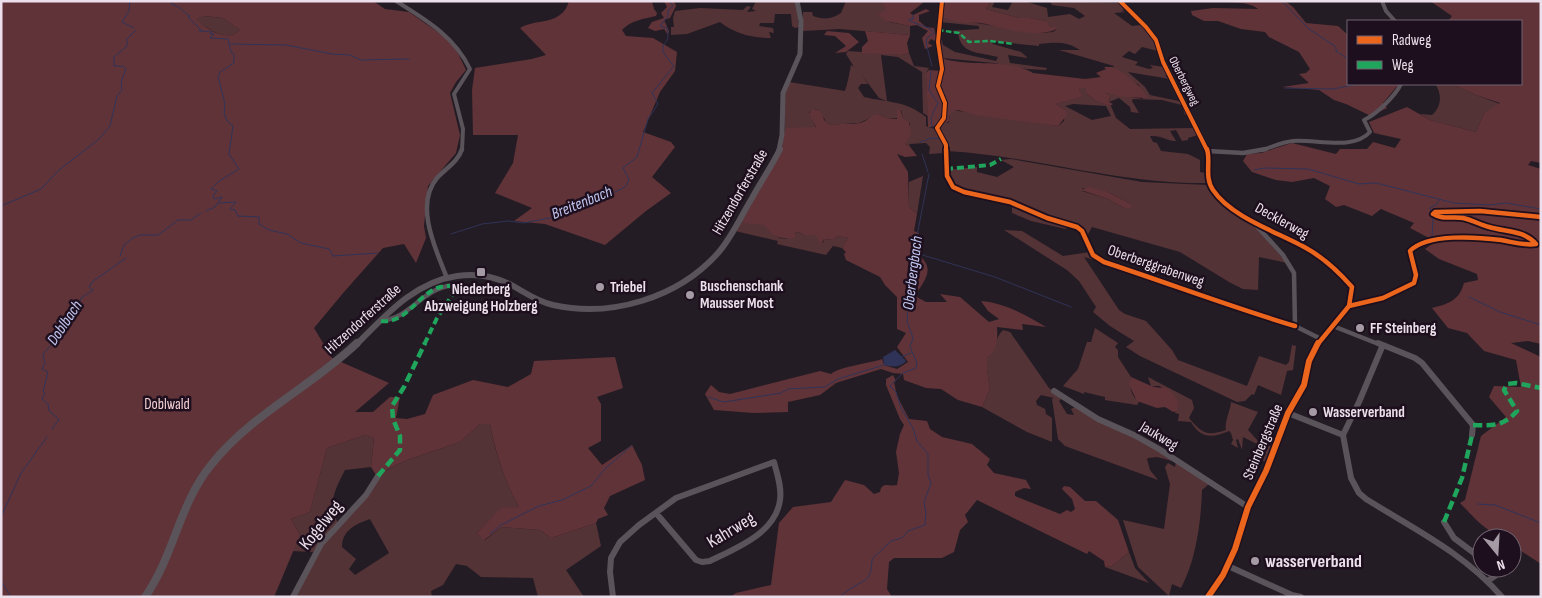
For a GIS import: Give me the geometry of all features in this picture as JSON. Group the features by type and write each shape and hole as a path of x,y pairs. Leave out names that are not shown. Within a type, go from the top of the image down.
{"main road":[{"name":"Hitzendorferstraße","path":"145,597 165,566 194,491 216,460 247,430 318,377 416,291 446,278 468,275 488,276 503,281 540,301 575,309 598,310 649,298 674,287 702,270 728,241 780,148 783,131 782,95 800,54 801,10 798,1"},
{"path":"1349,306 1383,298 1414,282 1416,274 1410,251 1419,243 1438,239 1463,238 1536,244 1533,239 1522,234 1486,227 1463,218 1438,218 1433,214 1435,212 1480,211 1541,217"},
{"name":"Steinbergstraße","path":"1208,597 1228,566 1238,543 1248,507 1288,413 1304,385 1309,361 1321,339 1349,306"}],"street":[{"path":"396,1 451,37 462,52 470,69 458,85 454,96 463,127 462,152 456,161 434,182 429,193 428,218 430,233 446,278"},
{"name":"Oberberggrabenweg","path":"942,1 938,42 942,69 938,86 945,103 944,116 938,128 946,146 947,176 952,185 962,191 1010,202 1050,219 1077,227 1082,231 1093,255 1104,262 1184,288 1252,314 1295,326"},
{"name":"Oberbergweg","path":"1120,1 1128,13 1145,26 1156,40 1162,61 1208,151"},
{"path":"1382,1 1386,11 1394,20"},
{"path":"1208,151 1249,153 1290,141 1347,142 1367,137 1370,132 1364,120 1375,115 1396,94 1400,85"},
{"name":"Decklerweg","path":"1208,151 1207,174 1212,188 1219,198 1248,217 1313,252 1332,266 1352,287 1349,306"},
{"path":"1248,217 1278,249 1294,273 1295,326 1321,339"},
{"path":"381,321 398,318 424,294 434,289 453,286 454,291"},
{"path":"1333,326 1382,347 1415,358 1473,425 1472,435"},
{"path":"1382,347 1356,413 1343,435 1351,481 1357,492 1460,557 1489,580 1502,597"},
{"name":"Jaukweg","path":"1054,391 1098,419 1130,432 1159,449 1248,507"},
{"path":"1288,413 1343,435"},
{"name":"Kahrweg","path":"613,597 610,572 612,553 622,540 656,513 676,498 774,462 780,498 774,520 758,535 710,560 702,562 696,560 656,513"},
{"name":"Kogelweg","path":"293,597 317,551 366,495 378,476"},
{"path":"1444,522 1446,528 1472,551"},
{"path":"1228,566 1292,595 1301,597"}],"shaded area":[{"path":"756,1 796,1 799,27 795,28 792,26 791,14 775,14 774,23 760,23 759,26 773,28 774,33 769,32 771,38 743,34 720,22 687,34 671,35 671,27 674,27 673,18 675,11 700,8 743,10 747,6 751,7 747,12 756,11 752,9"},
{"path":"846,1 881,1 886,8 889,22 910,26 910,35 840,29 803,31 803,12 812,12 813,16 820,18 831,18 841,13"},
{"path":"991,1 995,1 992,7 1008,10 1013,1 1024,1 1047,8 1048,17 1070,14 1079,19 1085,16 1074,8 1052,5 1050,1 1120,3 1124,10 1121,11 1126,12 1114,13 1132,26 1142,25 1155,40 1158,51 1142,47 1135,54 1129,51 1122,57 1138,62 1135,65 1149,69 1153,68 1150,65 1164,67 1168,75 1165,76 1170,79 1128,72 1145,87 1150,95 1183,102 1188,114 1185,115 1182,105 1162,100 1133,99 1132,101 1139,113 1131,112 1130,107 1119,98 1109,102 1110,97 1105,93 1143,99 1139,85 1113,68 1114,66 1059,50 1080,50 1065,44 1045,43 1039,44 1039,46 990,41 993,44 1021,52 1028,58 1008,55 1010,63 1047,68 1046,70 942,58 939,46 940,35 943,45 955,52 996,61 998,57 967,49 963,45 958,32 949,31 979,29 979,26 940,22 941,17 964,23 976,23 1041,33 1053,32 1057,29 1047,25 1047,21 1019,18 986,9"},
{"path":"204,16 223,18 240,30 233,35 222,35 208,29 195,19"},
{"path":"848,51 902,55 909,53 914,66 929,68 926,73 928,116 923,113 922,72 898,57 881,55 887,101 879,98 862,75 868,84 861,84 858,88 864,97 904,105 926,117 926,126 937,130 945,145 945,153 929,154 930,147 926,143 909,144 911,148 905,144 910,123 903,118 901,110 897,111 897,118 886,118 879,114 859,123 830,125 816,109 809,112 816,128 785,128 783,100 789,82 845,91 851,65 854,67 846,54"},
{"path":"1436,85 1454,85 1500,104 1484,113 1476,132 1430,120 1420,114 1432,115 1438,108 1440,96"},
{"path":"1079,88 1086,88 1086,93 1096,101 1111,106 1116,118 1130,129 1195,128 1198,135 1188,138 1188,140 1182,141 1176,130 1170,131 1176,141 1150,136 1153,142 1157,143 1161,151 1188,154 1200,160 1200,172 1205,173 1207,183 1141,179 1012,158 947,151 939,126 942,121 948,123 950,121 949,116 952,110 1058,126 1064,121 1065,110 1056,104 1081,97","holes":["1073,104 1106,106 1111,116 1092,120 1065,106"]},
{"path":"1011,159 1142,182 1207,185 1212,191 1247,217 1287,263 1259,257 1258,290 1243,289 1180,252 1092,227 1086,238 1084,232 1040,212 1012,202 972,193 950,182 948,170 977,167 977,172 997,177 1014,167 1001,160","holes":["1083,188 1106,191 1131,204 1124,208 1108,199 1082,191"]},
{"path":"923,176 917,214 909,207 909,182"},
{"path":"1012,204 1067,225 1066,229 1031,221 1012,213"},
{"path":"742,219 764,224 771,233 784,239 799,232 804,235 815,235 823,243 824,239 833,240 838,236 848,238 842,248 833,246 826,255 777,244 778,241 735,231"},
{"path":"1004,230 1022,231 1063,256 1090,252 1098,261 1084,257 1119,310 1146,321 1172,350 1178,360 1247,386 1259,356 1286,365 1289,362 1292,345 1296,346 1293,370 1287,371 1281,395 1258,385 1254,395 1252,394 1245,401 1237,402 1140,356 1126,347 1134,341 1110,326 1093,312 1096,307 1079,281 1067,270"},
{"path":"1095,328 1118,343 1115,347 1118,350 1118,357 1131,377 1130,388 1134,397 1139,402 1137,405 1105,400 1105,397 1084,392 1084,394 1063,386 1078,369 1087,342 1091,342"},
{"path":"1003,330 1010,332 1049,388 1062,398 1059,401 1067,414 1074,415 1071,409 1075,407 1102,423 1134,436 1210,483 1202,490 1199,528 1194,553 1186,577 1181,588 1172,584 1169,596 1138,567 1123,520 1164,529 1170,484 1165,467 1168,463 1175,467 1176,462 1157,457 1147,459 1150,470 1158,480 1065,446 1058,439 1052,399 1054,398 1041,395 1036,401 1037,405 1045,409 1046,414 1052,418 1052,442 1027,432 982,407 990,389 987,358"},
{"path":"1148,377 1192,400 1194,408 1189,418 1204,432 1213,433 1226,430 1231,402 1258,412 1248,430 1258,441 1272,447 1266,462 1260,459 1265,448 1243,437 1242,450 1238,439 1236,440 1238,448 1231,444 1233,440 1229,431 1212,436 1199,432 1191,422 1178,421 1179,414 1175,413 1177,405 1160,386 1151,386"},
{"path":"480,424 490,424 501,467 519,507 501,509 477,533 485,540 502,527 540,530 551,538 596,523 601,546 566,570 584,597 538,597 533,578 481,577 467,566 456,564 443,585 431,591 432,597 294,597 318,551 383,472 407,460 460,442","holes":["370,519 389,553 355,575 349,569 356,559 342,547 344,536 351,528"]},
{"path":"365,435 374,438 371,467 345,470 335,490 333,503 338,523 313,552 292,551 300,535 291,519 310,512 327,448"},
{"path":"1129,552 1135,568 1149,583 1105,567 1112,566"}],"green space":[{"name":"Doblwald","path":"1,1 373,1 385,9 409,12 445,37 456,49 466,70 450,93 460,135 456,153 428,186 424,226 426,238 416,263 404,244 383,248 314,328 332,358 389,383 355,412 373,412 390,397 400,397 396,418 407,419 425,414 433,395 473,380 508,387 531,374 534,361 615,357 623,388 597,397 601,404 601,441 588,448 602,465 632,445 642,465 645,480 610,496 604,508 608,515 598,519 596,523 551,538 540,530 502,527 484,540 477,533 501,508 519,507 501,467 490,424 480,424 460,442 407,460 376,475 371,467 374,438 365,435 327,448 310,512 291,519 300,535 274,597 1,597","holes":["204,16 223,18 240,30 233,35 222,35 209,29 196,19"]},
{"path":"569,1 652,1 657,13 656,16 634,22 622,30 626,36 653,38 677,52 675,71 660,92 643,132 671,142 675,147 652,177 671,193 605,245 545,224 514,221 532,208 495,193 513,163 518,135 473,135 472,90 475,68 546,55 520,28 555,18 566,9"},
{"path":"664,1 674,1 676,6 670,18 664,20 669,31 668,35 664,29 655,31 648,28 652,22 664,18 661,13 667,7"},
{"path":"881,1 924,2 910,13 913,15 926,9 930,11 919,15 919,21 926,27 934,28 937,42 931,39 928,43 933,46 925,49 922,38 928,31 917,25 910,26 886,21 878,15 886,9"},
{"path":"943,1 991,1 986,9 1019,18 1047,21 1049,26 1058,28 1043,33 1033,33 983,23 958,22 941,17"},
{"path":"1214,1 1285,1 1293,7 1306,23 1338,26 1347,34 1347,85 1398,85 1383,103 1387,108 1371,116 1334,100 1319,90 1282,87 1309,83 1299,74 1306,73 1310,69 1299,52 1269,37 1265,32 1241,29 1218,21 1204,21 1192,15 1191,11 1213,8 1258,9 1249,4"},
{"path":"1430,1 1541,1 1541,163 1531,161 1528,165 1541,169 1541,216 1444,209 1453,218 1515,233 1534,242 1431,239 1410,228 1414,223 1381,209 1372,216 1344,205 1336,207 1325,199 1330,186 1314,178 1292,182 1276,180 1252,172 1243,161 1247,154 1261,153 1292,143 1336,154 1340,149 1367,149 1373,142 1395,148 1401,139 1374,133 1369,122 1407,107 1430,120 1476,132 1484,113 1500,103 1454,85 1522,85 1522,20 1449,20 1452,16"},
{"path":"827,31 849,33 859,42 846,52 835,53 846,46 835,36 824,35"},
{"path":"865,31 910,35 907,43 909,53 902,55 862,53 862,47 868,41"},
{"path":"942,58 953,61 1011,65 1033,73 1085,79 1101,77 1096,73 1106,69 1104,67 1112,67 1132,80 1146,94 1147,98 1124,97 1105,93 1110,96 1109,102 1113,104 1110,106 1096,101 1086,93 1086,88 1079,88 1082,97 1056,104 1065,110 1067,115 1058,126 975,115 958,110 951,112 949,116 950,121 945,123 942,121 945,117 946,100 940,92"},
{"path":"929,70 941,71 937,89 945,104 940,122 933,127 928,127 926,73"},
{"path":"812,109 821,112 824,120 830,125 860,123 879,114 886,118 897,119 897,110 900,109 903,118 909,122 911,134 905,144 917,156 905,157 897,154 908,172 909,207 917,214 914,231 919,233 916,253 922,258 928,269 925,279 915,296 926,302 947,302 940,294 960,297 989,322 999,319 988,311 981,301 990,302 1023,314 1046,327 1022,324 1023,330 997,327 996,344 993,352 987,358 990,389 982,407 958,400 941,389 926,388 904,380 903,374 881,369 836,383 820,395 788,402 788,412 754,413 714,410 705,394 711,385 719,392 730,394 820,371 831,374 841,369 882,359 884,365 897,369 908,362 897,347 906,333 897,329 897,297 880,277 846,260 844,254 846,252 842,248 848,238 838,236 833,240 824,239 821,244 815,235 804,235 799,232 795,233 796,237 790,239 777,237 764,225 742,221 782,149 785,128 816,127 809,114"},
{"path":"1088,187 1106,191 1131,204 1131,208 1124,208 1108,199 1081,190"},
{"path":"1442,212 1541,218 1541,344 1528,341 1511,343 1541,357 1541,564 1522,552 1522,528 1486,528 1460,503 1465,500 1481,436 1506,417 1489,397 1494,386 1521,387 1516,360 1484,351 1467,333 1448,328 1432,308 1456,298 1464,283 1478,280 1477,274 1439,259 1425,249 1435,242 1448,240 1538,243"},
{"path":"893,375 896,381 894,382 897,396 909,419 927,421 930,429 942,437 972,444 990,459 987,465 994,473 1026,480 1031,489 1024,488 1015,492 1015,496 1060,514 1067,510 1071,512 1075,509 1072,499 1062,489 1064,486 1070,487 1085,501 1096,501 1118,520 1129,552 1112,566 1105,567 1104,561 1089,551 1087,554 977,500 965,515 968,522 960,530 954,552 942,558 894,558 889,562 887,589 892,597 730,597 736,593 771,585 779,523 793,507 831,502 845,480 864,485 874,494 880,492 884,485 897,485 899,473 896,452 904,425 886,385 886,379"},
{"path":"1131,377 1154,387 1165,388 1171,391 1178,402 1177,411 1173,412 1165,407 1157,408 1137,401 1129,385"}],"water":[{"path":"895,350 906,361 896,366 884,365 883,357"}],"waterway":[{"path":"130,1 129,11 122,22 134,28"},
{"name":"Doblbach","path":"171,1 172,4 190,16 188,17 201,30 199,31 212,32 210,34 214,34 210,38 228,39 231,52 234,54 234,63 220,72 218,77 225,104 224,113 227,121 233,126 229,154 239,169 219,181 211,189 217,191 213,196 214,199 222,197 215,207 206,211"},
{"name":"Breitenbach","path":"668,34 667,28 660,26 668,16 668,10 673,6 670,1"},
{"name":"Oberbergbach","path":"916,1 922,2"},
{"path":"1282,1 1309,29 1336,47 1336,51 1347,58"},
{"name":"Oberbergbach","path":"913,15 913,19 909,19 910,21 931,29 934,33 927,38 926,43 932,66"},
{"path":"1,206 41,189 59,170 99,139 110,126 117,96 122,90 121,82 126,69 123,66 114,66 114,57 127,46 127,39 136,30"},
{"name":"Breitenbach","path":"451,234 482,224 508,221 523,223 555,217 569,209 601,199 626,186 629,179 623,168 637,157 648,119 658,104 652,93 674,66 665,55 663,49 668,35"},
{"path":"231,44 286,45 332,54 350,55 361,60 409,59"},
{"name":"Oberbergbach","path":"931,70 929,90 938,103 931,117"},
{"path":"1285,88 1333,89 1354,85"},
{"name":"Oberbergbach","path":"931,118 932,127"},
{"name":"Oberbergbach","path":"920,142 932,138 941,139"},
{"name":"Oberbergbach","path":"922,154 928,172"},
{"path":"1254,170 1264,168 1308,169 1359,184 1376,183 1454,203 1489,205 1506,203 1541,209"},
{"name":"Oberbergbach","path":"839,597 868,577 871,571 872,559 891,541 902,538 908,531 925,525 926,513 924,502 931,483 928,475 928,454 917,441 913,428 901,408 896,392 890,386 903,373 916,368 917,363 910,347 913,338 907,321 909,296 917,262 915,246 929,174"},
{"path":"1431,213 1430,208 1437,204 1439,200"},
{"path":"219,203 236,202 230,209 235,210 238,216 259,217 259,224 269,230 287,234 301,243 329,249 333,256 377,253"},
{"name":"Doblbach","path":"120,256 124,245 133,238 140,235 158,235 178,220 191,220 201,213"},
{"path":"1432,237 1433,217"},
{"path":"916,253 995,277 1071,307"},
{"name":"Doblbach","path":"52,429 59,419 49,411 48,404 42,399 45,393 43,391 48,372 42,369 45,363 43,354 64,330 66,321 77,308 81,298 93,290 89,287 92,282 126,258"},
{"path":"1469,297 1500,312 1541,325"},
{"path":"901,357 911,353"},
{"path":"708,397 724,402 781,393 788,389 825,387 838,379 884,365"},
{"name":"Doblbach","path":"1,517 21,473 47,437"},
{"path":"490,534 501,525 539,506 562,500 591,486 605,469 632,445"},
{"path":"1478,504 1495,505 1541,523"},
{"name":"Doblbach","path":"1,581 11,597"}],"marked path":[{"path":"938,30 959,33 969,42 990,41 1014,44"},
{"path":"946,169 990,165 1001,159"},
{"path":"378,476 400,450 400,436 393,419 392,406 404,387 437,318 453,294 455,287 439,286 431,290 397,319 389,322 381,321"},
{"path":"1473,425 1502,424 1517,411 1504,390 1507,384 1516,383 1541,388"},
{"path":"1444,522 1462,478 1472,435"}],"cycle path":[{"path":"942,1 938,42 942,69 938,86 945,103 944,118 937,128 946,145 947,176 953,187 964,192 1010,202 1047,218 1077,227 1082,231 1093,255 1104,262 1190,290 1234,308 1295,326"},
{"path":"1120,1 1156,40 1163,62 1206,146 1209,158 1208,176 1212,189 1233,209 1250,220 1306,248 1339,272 1352,287 1349,306"},
{"path":"1208,597 1223,575 1235,549 1248,507 1266,471 1288,413 1304,385 1309,361 1318,343 1349,306 1383,298 1414,283 1416,275 1410,251 1415,246 1424,242 1450,238 1477,238 1527,245 1536,244 1532,239 1520,233 1491,228 1472,220 1439,217 1433,214 1435,212 1480,211 1541,217"}],"place":[{"name":"Niederberg Abzweigung Holzberg","path":"481,272"},
{"name":"Triebel","path":"600,287"},
{"name":"Buschenschank Mausser Most","path":"690,295"},
{"name":"FF Steinberg","path":"1360,328"},
{"name":"Wasserverband","path":"1313,412"},
{"name":"wasserverband","path":"1255,561"}]}
